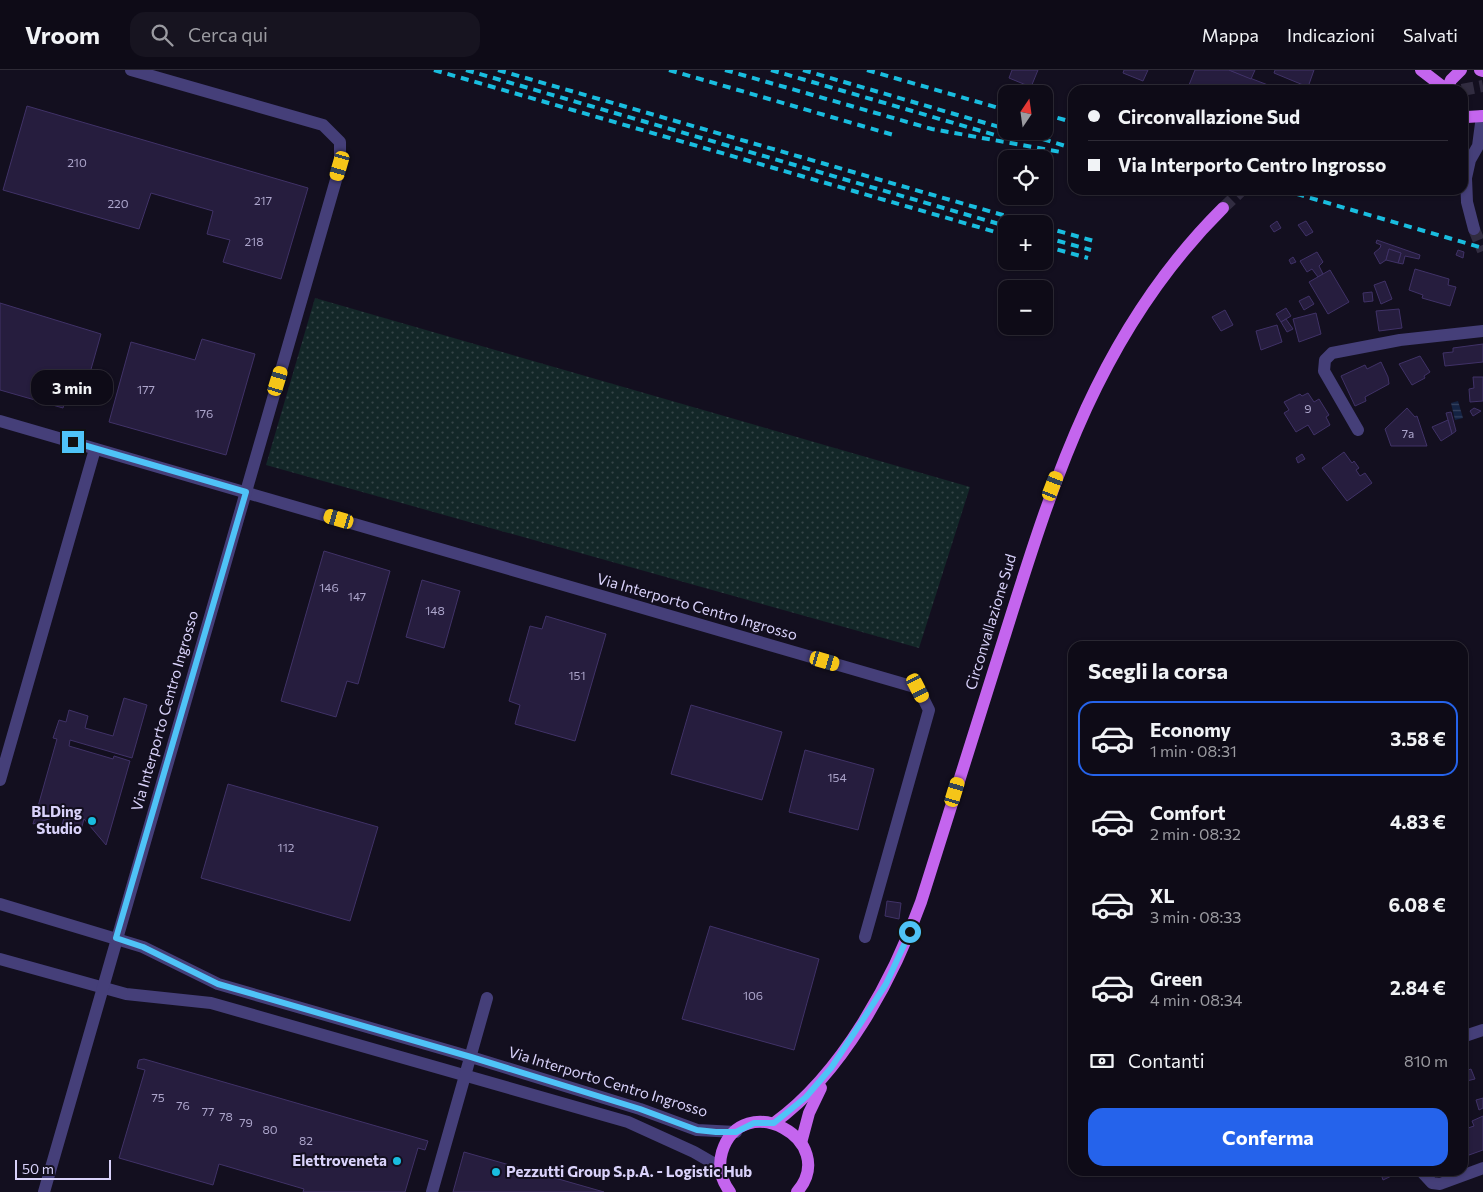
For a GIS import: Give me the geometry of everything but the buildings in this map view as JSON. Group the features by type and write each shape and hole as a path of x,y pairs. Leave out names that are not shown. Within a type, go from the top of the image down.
{"main road":[{"path":"1421,70 1440,85"},
{"path":"1450,85 1457,71"},
{"path":"1468,116 1483,116"},
{"name":"Circonvallazione Sud","path":"831,1068 886,984 910,932 1042,515 1086,405 1117,344 1146,299 1197,233 1223,208"},
{"path":"774,1123 806,1097 831,1068"},
{"path":"801,1143 809,1113 831,1068"},
{"path":"730,1192 722,1178 720,1167 724,1148 736,1132 754,1123 774,1123 794,1134 801,1143 807,1166 805,1178 797,1192"}],"street":[{"name":"Via Interporto Centro Ingrosso","path":"44,1192 340,166 340,142 323,126 130,70"},
{"path":"1468,170 1470,160 1478,146 1483,116"},
{"path":"1468,123 1478,146"},
{"path":"1466,195 1474,229"},
{"path":"1358,430 1324,371 1325,360 1332,353 1400,340 1483,331"},
{"name":"Via Interporto Centro Ingrosso","path":"0,422 918,688 929,710 865,937"},
{"path":"0,780 95,449"},
{"name":"Via Interporto Centro Ingrosso","path":"0,904 143,947 218,984 471,1057 640,1109 697,1130 736,1132"},
{"path":"0,959 102,989 126,994 211,1003 628,1122 694,1152 720,1167"},
{"path":"432,1192 487,998"},
{"path":"1468,1035 1483,1030"},
{"path":"1468,1174 1483,1168"},
{"path":"1426,1176 1432,1183 1440,1184 1462,1176"}],"green space":[{"path":"315,298 970,487 919,648 266,465"}],"water":[{"path":"1458,401 1463,418 1455,420 1451,403"}],"tunnel":[{"path":"1468,89 1483,86"},
{"path":"1223,208 1237,195"},
{"path":"1474,229 1483,251"}],"railway":[{"path":"434,70 998,233"},
{"path":"466,70 998,224"},
{"path":"498,70 1003,215"},
{"path":"669,70 897,136"},
{"path":"725,70 932,129 1061,152"},
{"path":"771,70 995,135"},
{"path":"803,70 998,127"},
{"path":"867,70 998,108"},
{"path":"1053,117 1068,121"},
{"path":"1046,140 1068,147"},
{"path":"1300,195 1483,248"},
{"path":"1053,230 1094,241"},
{"path":"1053,239 1091,250"},
{"path":"1053,248 1088,258"}],"place":[{"name":"BLDing Studio","path":"92,821"},
{"name":"Elettroveneta","path":"397,1161"},
{"name":"Pezzutti Group S.p.A. - Logistic Hub","path":"496,1172"}],"route":[{"path":"73,442 246,492 116,938 143,947 218,984 471,1057 640,1109 697,1130 736,1132 744,1126 754,1123 774,1123 795,1108 806,1097 831,1068 886,984 910,932"}]}
